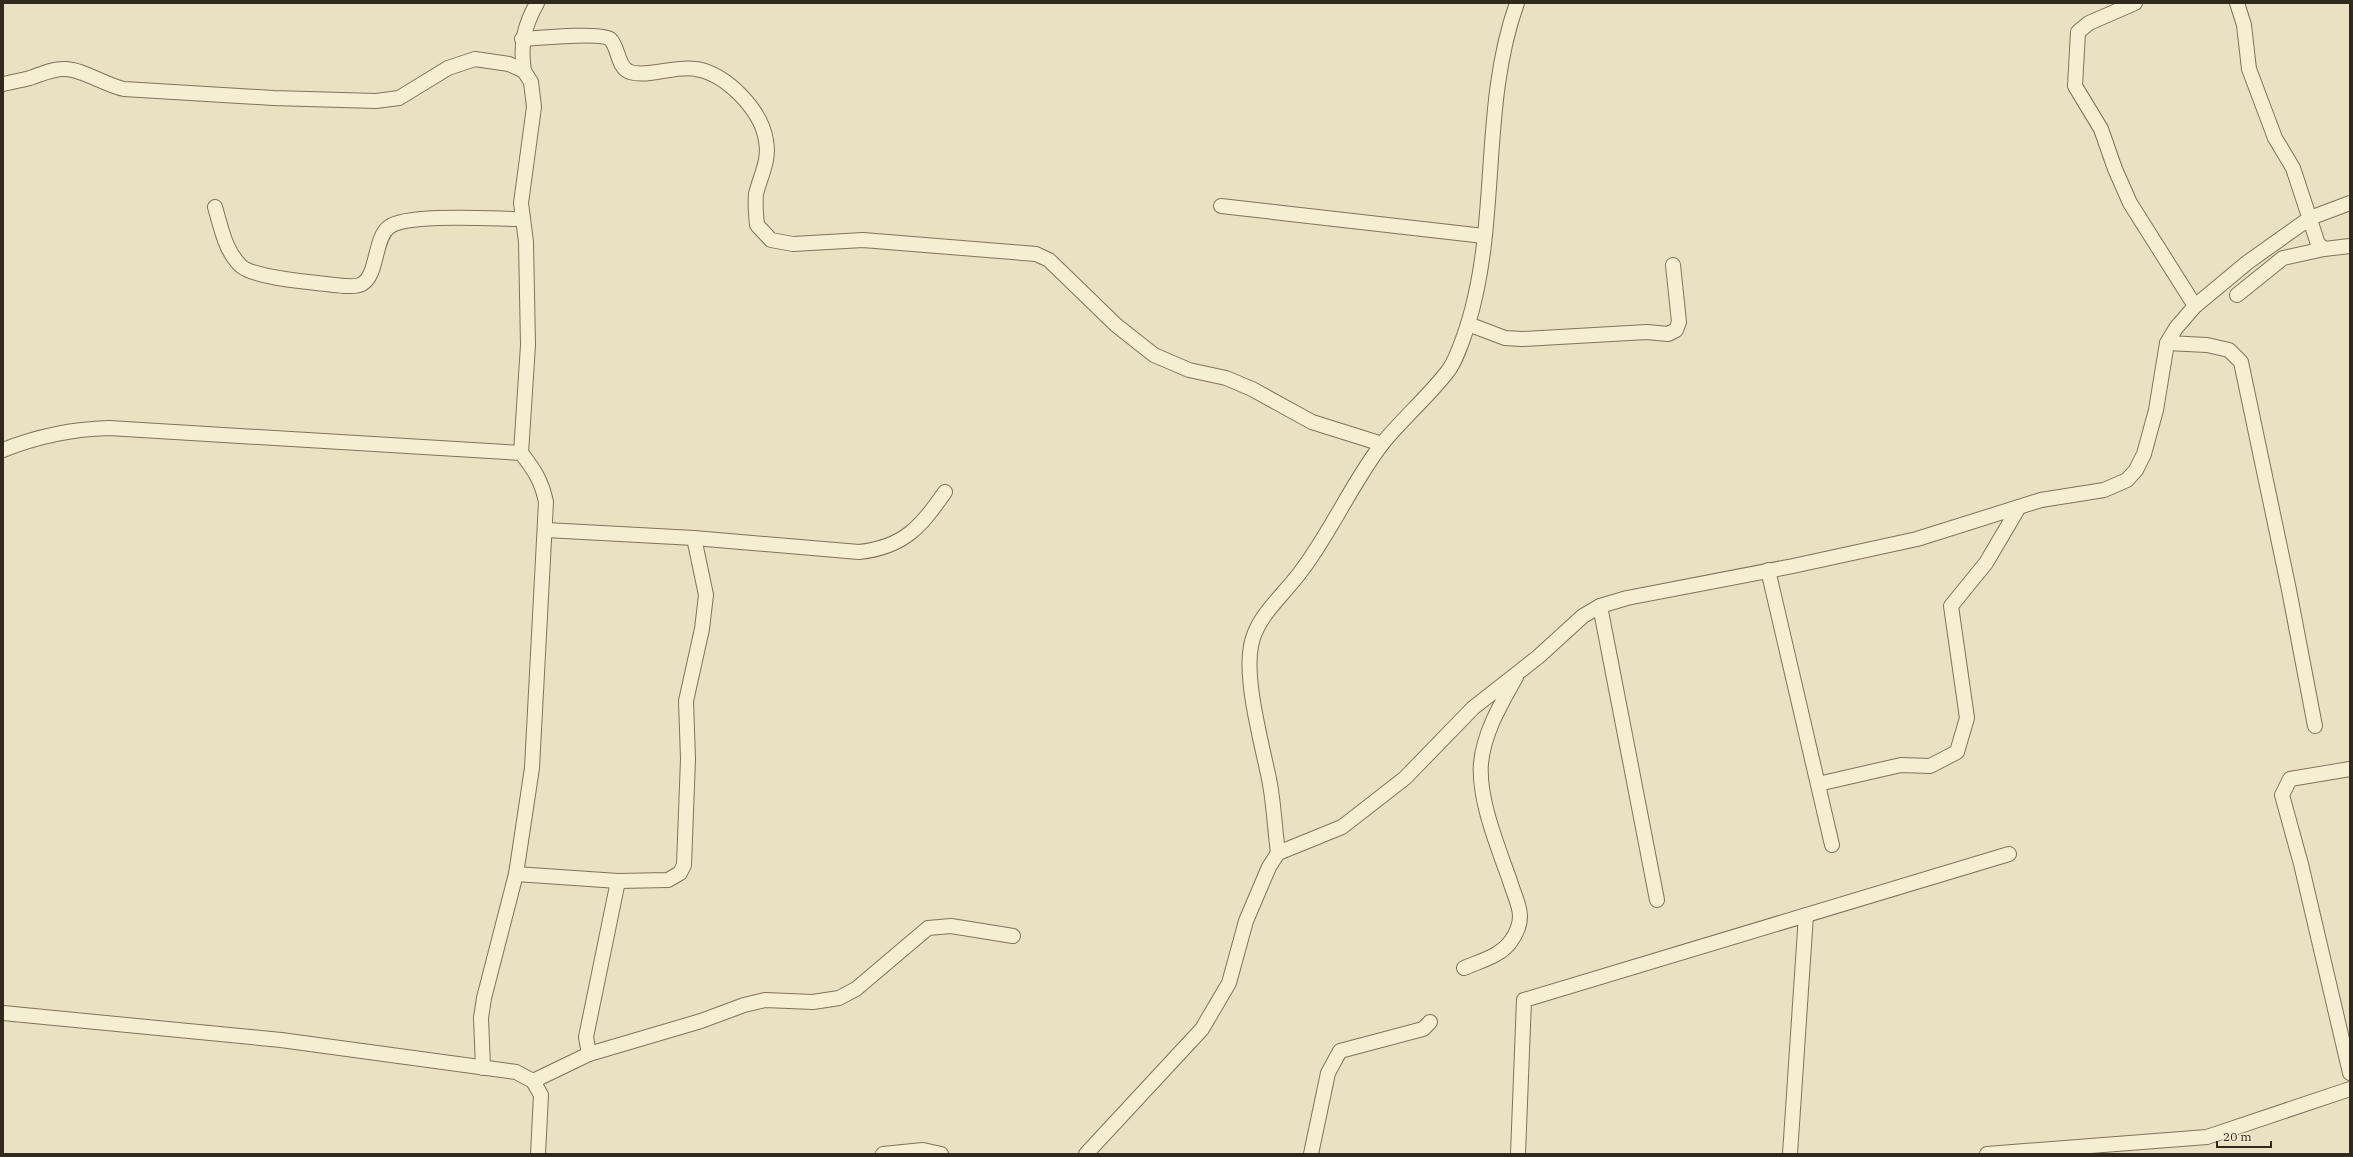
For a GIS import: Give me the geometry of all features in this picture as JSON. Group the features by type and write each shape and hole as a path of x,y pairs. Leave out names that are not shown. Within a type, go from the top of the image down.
{"street":[{"path":"483,1068 481,1018 484,998 516,874 532,768 540,602 546,530 546,502 544,488 534,469 521,453 528,345 526,242 523,219 522,188 532,135 534,106 531,82 524,71 522,39 528,19 537,3"},
{"path":"1278,853 1271,786 1250,679 1250,647 1257,626 1302,571 1325,537 1382,444 1449,369 1468,324 1479,276 1484,236 1499,70 1510,24 1517,3"},
{"path":"2136,3 2089,23 2078,32 2075,86 2101,128 2115,169 2130,203 2195,306"},
{"path":"2237,3 2246,37 2249,68 2275,138 2293,168 2318,244 2324,248"},
{"path":"522,39 594,36 609,38 616,47 621,64 629,72 641,73 696,69 718,76 730,85 741,94 756,116 766,141 766,164 756,195 756,225 771,240 793,244 863,240 1036,254 1049,260 1116,324 1154,355 1189,370 1226,378 1246,386 1312,422 1382,444"},
{"path":"3,84 30,78 47,71 66,69 82,73 112,87 124,89 273,98 376,101 399,98 448,68 475,59 508,64 524,71"},
{"path":"1086,1154 1202,1029 1229,983 1246,921 1269,867 1278,853 1342,827 1405,778 1473,708 1538,657 1584,616 1600,606 1627,598 1917,539 2041,500 2104,490 2127,480 2136,470 2144,454 2156,410 2167,343 2176,328 2195,306 2248,262 2310,218 2350,203"},
{"path":"1221,206 1484,236"},
{"path":"214,207 229,249 240,265 248,271 344,286 357,286 366,281 383,234 389,228 397,224 421,220 523,219"},
{"path":"2237,295 2283,258 2324,248 2350,246"},
{"path":"1468,324 1505,338 1522,340 1647,332 1668,334 1676,330 1679,322 1673,265"},
{"path":"2167,343 2207,345 2229,350 2241,362 2289,590 2315,726"},
{"path":"3,450 50,434 81,428 109,428 521,453"},
{"path":"546,530 694,538 859,552 877,550 891,544 922,524 945,492"},
{"path":"1818,784 1901,765 1930,766 1957,752 1967,718 1951,606 1986,562 2019,507"},
{"path":"516,874 618,881 668,880 680,873 684,866 688,759 686,701 702,629 706,594 694,538"},
{"path":"1768,570 1832,845"},
{"path":"1600,606 1657,900"},
{"path":"1464,968 1500,952 1511,941 1520,924 1518,906 1484,796 1481,764 1486,738 1497,711 1520,671"},
{"path":"2350,769 2290,779 2282,795 2302,864 2350,1073"},
{"path":"1518,1154 1524,1000 2009,854"},
{"path":"589,1054 586,1038 618,881"},
{"path":"1790,1154 1806,916"},
{"path":"533,1081 589,1054 765,1000 813,1002 839,998 856,989 928,928 951,926 1013,936"},
{"path":"3,1013 281,1040 516,1072 533,1081 541,1096 538,1154"},
{"path":"1311,1154 1328,1072 1340,1051 1423,1029 1430,1022"},
{"path":"1987,1154 2137,1148 2207,1137 2350,1089"},
{"path":"883,1154 923,1150 941,1154"}]}
